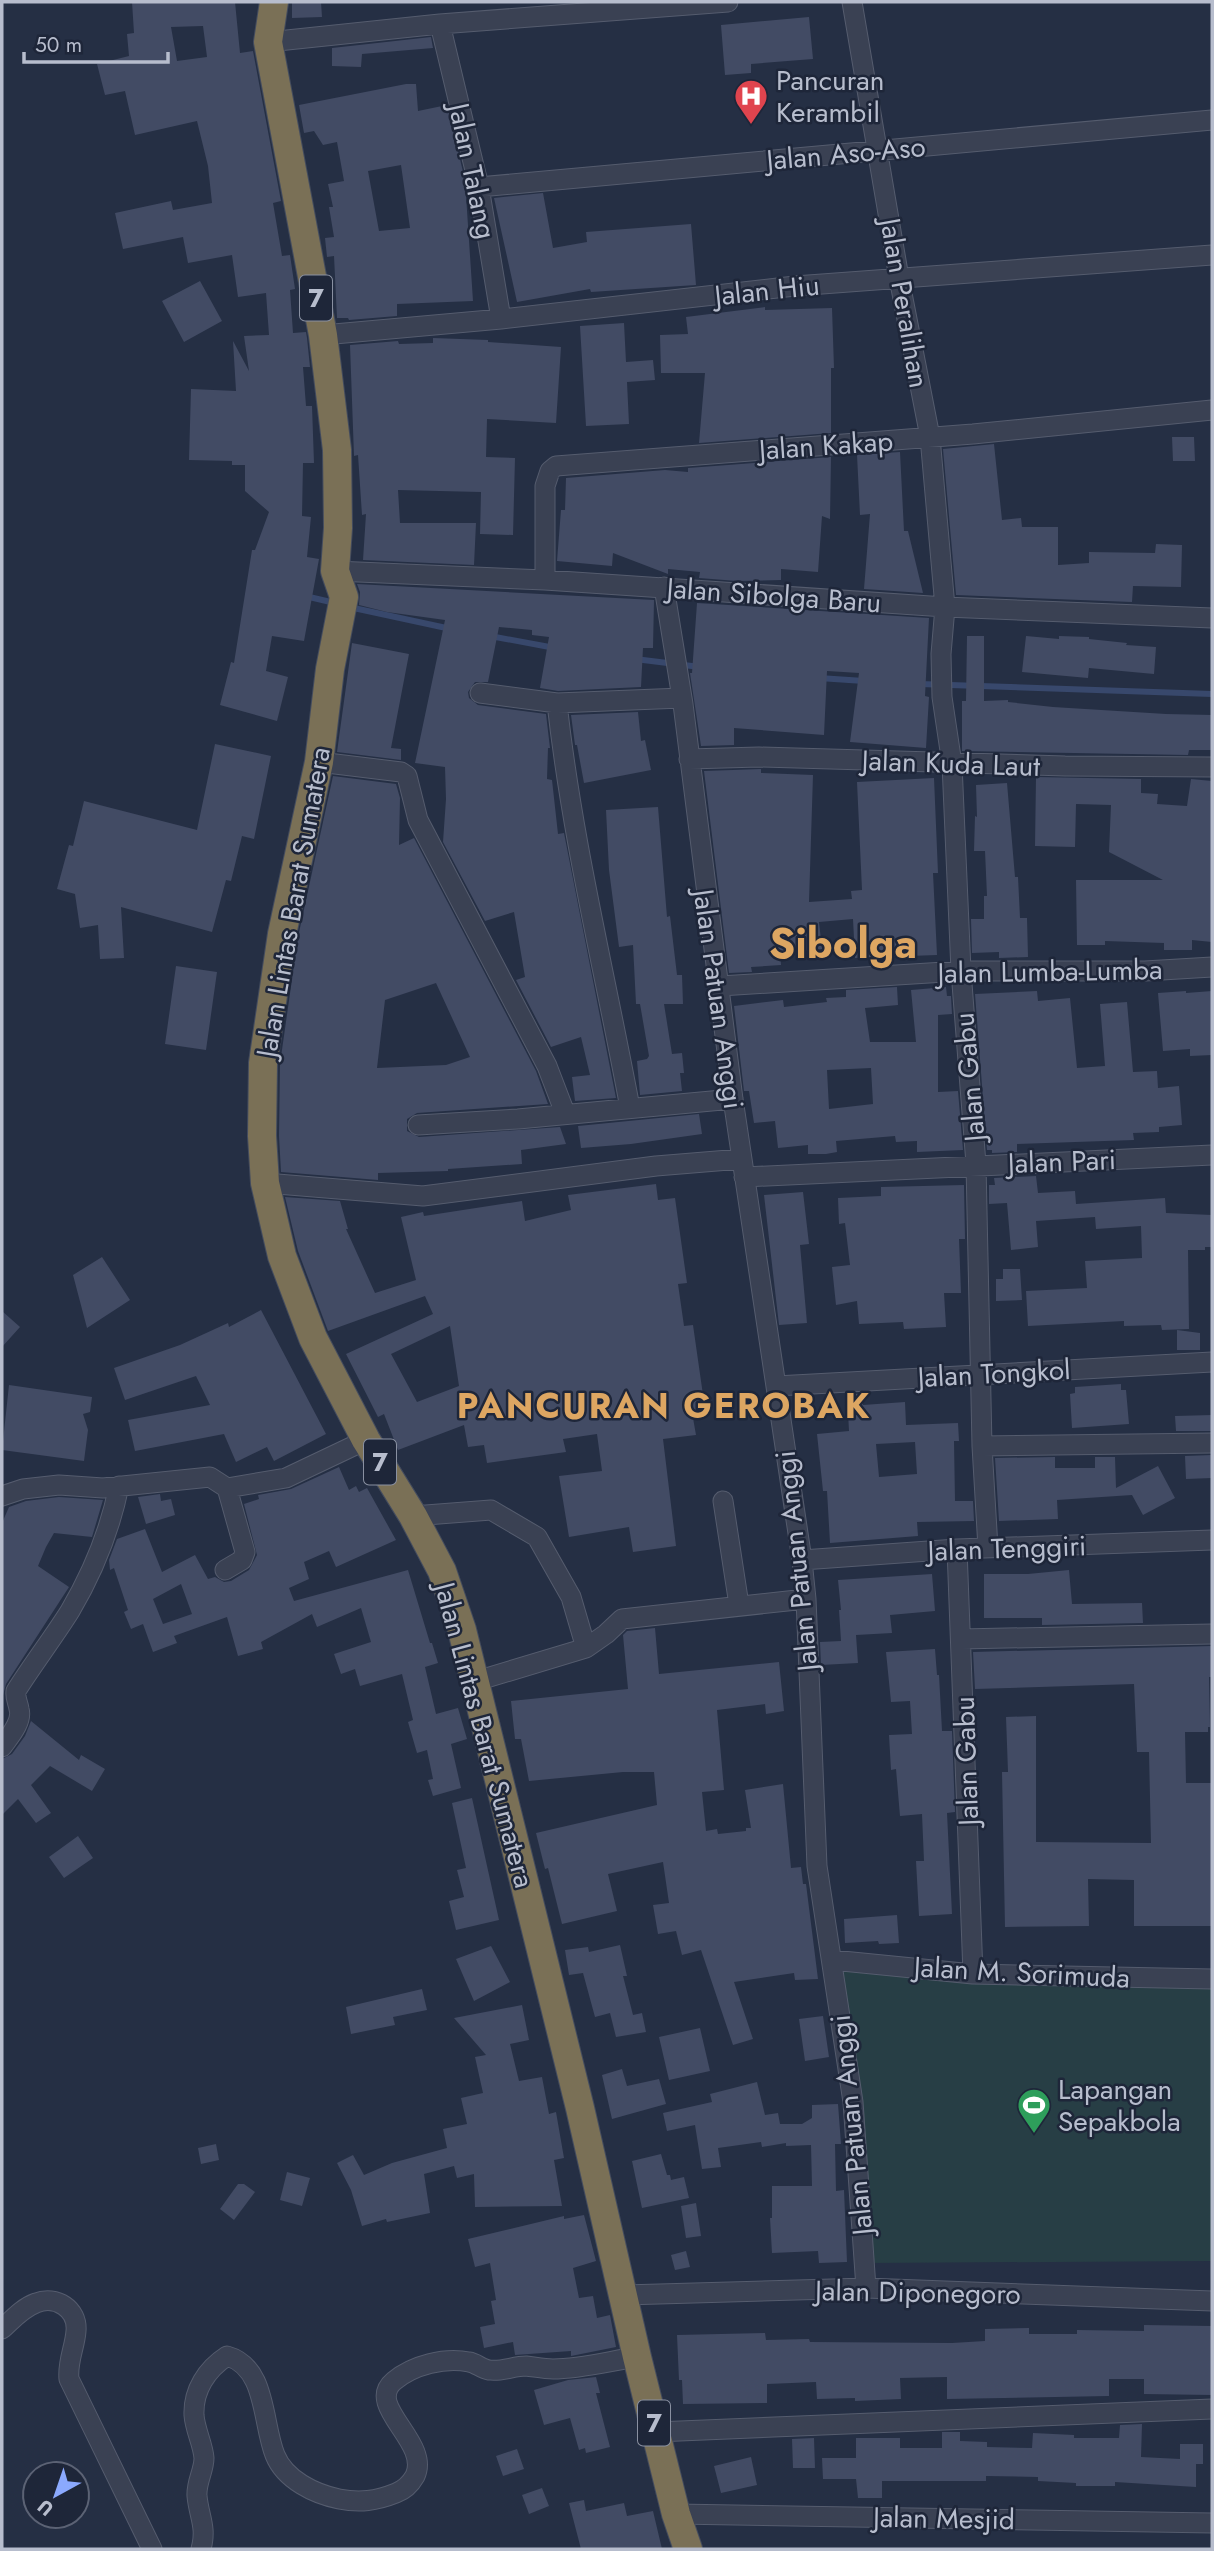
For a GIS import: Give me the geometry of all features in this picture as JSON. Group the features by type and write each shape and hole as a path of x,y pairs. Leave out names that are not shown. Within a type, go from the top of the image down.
{"highway":[{"name":"Jalan Lintas Barat Sumatera","path":"274,2 268,42 323,335 337,450 340,596 319,762 282,934 263,1063 262,1136 265,1183 282,1255 313,1338 366,1440 413,1516 442,1571 462,1630 624,2295"},
{"name":"7","path":"624,2295 676,2514 688,2549"}],"street":[{"path":"268,42 440,24 729,2"},
{"name":"Jalan Peralihan","path":"852,2 899,278 930,437 945,607"},
{"name":"Jalan Talang","path":"440,24 479,187 501,319"},
{"name":"Jalan Aso-Aso","path":"479,187 1212,120"},
{"name":"Jalan Hiu","path":"323,335 501,319 794,286 1212,255"},
{"name":"Jalan Kakap","path":"545,580 545,485 550,471 556,466 930,437 1212,410"},
{"name":"Jalan Sibolga Baru","path":"340,596 545,580 945,607 1212,618"},
{"name":"Jalan Patuan Anggi","path":"664,587 682,698 733,1099 802,1560 806,1598 817,1866 853,2102 866,2288"},
{"name":"Jalan Gabu","path":"945,607 941,654 942,698 952,764 961,971 976,1164 982,1446 988,1548"},
{"path":"480,693 557,703 682,698"},
{"path":"557,703 565,781 630,1108"},
{"name":"Jalan Kuda Laut","path":"689,758 759,757 952,764 1212,767"},
{"path":"319,762 401,772 407,776 418,820 547,1066 565,1113"},
{"name":"Jalan Lumba-Lumba","path":"720,986 961,971 1145,971 1212,967"},
{"path":"418,1125 733,1099"},
{"name":"Jalan Pari","path":"265,1183 423,1196 656,1166 743,1168 976,1164 1212,1155"},
{"name":"Jalan Tongkol","path":"776,1386 1212,1362"},
{"path":"227,1489 286,1478 366,1440"},
{"path":"982,1446 1212,1443"},
{"path":"4,1498 23,1489 59,1485 103,1488 210,1477 227,1489 245,1552 242,1560 225,1570"},
{"path":"2,1747 16,1727 20,1715 16,1691 70,1610 91,1571 111,1524 119,1486"},
{"path":"723,1502 739,1605"},
{"path":"413,1516 492,1510 537,1537 571,1597 586,1647"},
{"name":"Jalan Tenggiri","path":"802,1560 957,1549 1212,1540"},
{"name":"Jalan Gabu","path":"957,1549 973,1974"},
{"path":"473,1682 586,1647 622,1619 806,1598"},
{"path":"961,1639 1212,1633"},
{"name":"Jalan M. Sorimuda","path":"832,1960 973,1974 1212,1979"},
{"name":"Jalan Diponegoro","path":"624,2295 866,2288 1212,2301"},
{"path":"2,2329 17,2314 37,2302 55,2301 68,2307 73,2313 76,2330 68,2369 69,2379 152,2549"},
{"path":"201,2549 205,2535 197,2484 204,2455 194,2415 201,2383 212,2365 227,2356 239,2359 251,2371 276,2457 287,2472 305,2487 325,2496 355,2502 377,2500 402,2490 414,2478 418,2459 414,2447 393,2416 385,2397 387,2388 395,2380 417,2367 450,2360 470,2362 488,2370 524,2366 555,2369 637,2357"},
{"path":"656,2432 1212,2409"},
{"name":"Jalan Mesjid","path":"676,2514 1212,2523"}],"shaded area":[{"name":"Lapangan Sepakbola","path":"832,1960 1212,1978 1212,2261 866,2263"}],"building":[{"path":"132,2 235,2 240,53 253,51 281,201 273,203 282,256 290,255 295,289 290,290 293,333 306,332 307,338 310,367 303,367 306,406 312,406 314,463 303,463 302,516 311,517 307,557 319,559 304,641 272,636 266,671 288,677 277,721 220,705 231,662 234,663 252,550 255,550 269,512 245,491 245,465 232,465 232,461 189,460 191,389 236,391 233,341 249,371 244,336 269,335 266,293 238,297 232,255 188,263 183,237 123,249 115,213 171,201 173,210 212,203 208,166 197,121 135,135 125,91 105,95 97,64 129,56 127,34 134,33","holes":["203,26 207,57 177,61 171,27"]},
{"path":"292,2 321,2 322,17 292,18"},
{"path":"809,17 813,59 751,64 751,73 725,75 721,25"},
{"path":"431,37 433,48 362,54 361,67 332,66 332,48"},
{"path":"416,84 418,111 447,105 465,180 473,301 397,304 397,316 349,320 337,318 334,256 327,257 325,238 334,237 329,207 333,207 328,184 344,181 337,142 323,145 314,131 304,133 299,105","holes":["401,165 410,228 379,231 368,171"]},
{"path":"543,193 553,248 587,242 586,232 691,224 696,285 591,292 590,289 517,302 494,198"},
{"path":"200,281 222,321 184,342 162,301"},
{"path":"765,307 765,310 832,308 834,368 831,368 831,433 699,443 705,373 661,373 660,335 688,334 686,317"},
{"path":"624,323 626,362 653,360 655,380 627,382 629,424 586,426 580,326"},
{"path":"433,338 561,347 556,423 487,419 486,457 515,458 513,535 480,534 481,492 398,490 400,523 476,523 474,565 363,560 366,514 362,515 358,455 354,456 350,345 398,341 399,344 433,343"},
{"path":"1172,437 1194,437 1195,461 1173,461"},
{"path":"994,444 1002,520 1021,518 1022,527 1058,527 1058,565 1089,563 1089,552 1155,553 1156,544 1182,545 1181,587 1133,586 1132,602 956,595 943,449"},
{"path":"900,452 904,531 908,531 923,593 864,589 870,514 860,515 857,455"},
{"path":"831,457 830,519 822,516 818,572 781,569 781,580 737,581 699,578 700,572 668,569 668,574 613,553 612,566 557,561 561,510 565,510 566,478 665,470 688,472 688,468"},
{"path":"357,584 654,600 653,648 643,648 641,687 558,691 540,688 549,637 532,635 532,630 499,627 488,682 475,682 468,692 469,698 478,705 546,714 550,748 547,779 552,780 558,834 564,833 616,1098 575,1101 572,1077 590,1075 581,1037 551,1047 516,980 525,977 514,912 485,921 443,842 445,767 415,763 445,620 359,605 360,592"},
{"path":"697,603 929,618 925,696 929,697 926,748 850,742 859,673 827,671 824,735 734,728 734,745 701,746 690,673"},
{"path":"967,636 984,636 984,701 1008,700 1053,707 1212,715 1212,750 1189,750 1188,755 962,751 962,701 966,701"},
{"path":"1026,636 1059,639 1059,636 1089,637 1127,643 1126,645 1156,647 1154,674 1089,668 1088,678 1022,672"},
{"path":"352,643 409,654 391,748 401,749 401,760 337,752"},
{"path":"638,712 641,741 645,740 651,770 584,783 571,715"},
{"path":"215,744 271,756 254,839 242,836 231,881 226,880 212,932 121,907 124,958 100,959 98,925 80,928 75,894 57,889 69,845 73,846 84,801 197,830"},
{"path":"761,769 761,773 813,775 809,902 852,899 851,891 862,890 857,782 934,778 938,873 933,873 937,955 855,958 853,919 819,922 822,949 780,953 781,965 751,967 752,972 729,973 704,771"},
{"path":"333,776 396,784 400,798 399,845 414,838 536,1071 548,1104 417,1113 407,1119 407,1131 419,1137 560,1127 566,1144 521,1150 522,1164 448,1171 378,1173 378,1180 281,1172 280,1064 298,937","holes":["436,983 470,1057 446,1065 377,1068 385,1000"]},
{"path":"1036,777 1141,779 1141,793 1158,794 1157,804 1187,806 1191,779 1212,781 1212,942 1192,940 1192,950 1164,950 1164,943 1105,941 1105,945 1077,945 1076,880 1163,880 1109,852 1111,805 1076,804 1075,847 1035,846"},
{"path":"1007,783 1020,918 1027,918 1028,957 999,958 999,952 972,953 971,919 984,919 984,896 987,896 985,851 974,851 976,785"},
{"path":"658,807 667,917 670,916 677,975 682,975 683,1004 664,1004 672,1054 682,1053 684,1073 680,1073 682,1091 640,1095 637,1061 649,1056 640,1004 636,1004 633,945 619,947 609,870 606,810"},
{"path":"176,966 217,972 206,1050 165,1044"},
{"path":"897,987 898,1005 865,1008 870,1042 916,1042 911,990 946,987 947,996 951,996 952,1014 938,1015 938,1092 958,1091 963,1150 917,1152 917,1141 896,1142 895,1136 836,1141 837,1152 808,1154 808,1145 778,1148 775,1121 754,1123 749,1091 744,1091 734,1006 783,1000 784,1007 827,1002 826,998 846,997 846,990","holes":["871,1068 873,1104 829,1109 827,1070"]},
{"path":"1037,991 1038,1001 1070,998 1077,1068 1105,1066 1100,1004 1127,1002 1133,1072 1157,1071 1158,1088 1179,1086 1182,1125 1159,1127 1159,1132 1133,1133 1134,1140 1017,1144 1017,1152 992,1153 992,1150 987,1150 975,994"},
{"path":"1212,991 1212,1055 1190,1056 1190,1049 1163,1051 1158,993"},
{"path":"699,1114 702,1134 581,1148 578,1126"},
{"path":"1036,1176 1038,1193 1075,1191 1076,1204 1165,1198 1166,1213 1212,1215 1212,1247 1205,1247 1205,1250 1188,1250 1189,1329 1162,1330 1161,1325 1124,1326 1124,1321 1028,1326 1026,1291 1087,1288 1085,1261 1142,1258 1141,1226 1096,1229 1095,1217 1036,1221 1038,1247 1011,1250 1007,1203 989,1204 989,1185 995,1185 994,1178"},
{"path":"656,1184 658,1200 675,1198 687,1283 678,1284 684,1326 693,1325 706,1416 693,1418 696,1435 663,1439 676,1546 633,1552 629,1527 569,1537 559,1476 602,1471 597,1434 563,1439 566,1452 487,1463 484,1445 468,1447 464,1425 398,1450 384,1414 378,1417 346,1354 433,1314 425,1296 328,1331 298,1251 285,1197 340,1201 346,1229 375,1293 416,1280 401,1217 522,1201 525,1221 571,1210 568,1195","holes":["450,1326 459,1386 417,1402 391,1354"]},
{"path":"964,1185 965,1239 959,1239 961,1293 944,1293 946,1327 904,1329 903,1322 859,1324 857,1301 836,1305 832,1267 850,1265 845,1223 839,1224 838,1198 881,1196 881,1187"},
{"path":"803,1192 809,1244 800,1245 807,1323 779,1325 764,1195"},
{"path":"102,1257 130,1300 87,1328 73,1275"},
{"path":"1003,1269 1020,1269 1022,1300 996,1301 996,1279 1003,1279"},
{"path":"261,1310 326,1434 274,1461 267,1447 236,1462 224,1434 135,1451 128,1420 210,1405 196,1376 125,1400 114,1368 180,1345 228,1323 229,1327"},
{"path":"2,1311 20,1327 2,1347"},
{"path":"1177,1330 1200,1333 1200,1350 1177,1350"},
{"path":"1121,1384 1121,1390 1126,1390 1129,1424 1072,1428 1070,1394 1075,1393 1075,1387"},
{"path":"9,1385 92,1397 90,1412 83,1414 88,1430 84,1461 2,1450"},
{"path":"847,1394 863,1394 863,1405 905,1402 906,1425 958,1423 959,1441 954,1441 955,1501 973,1501 974,1521 917,1522 918,1536 830,1543 827,1491 823,1491 817,1434 849,1431","holes":["915,1442 917,1474 879,1477 876,1444"]},
{"path":"1212,1415 1212,1431 1176,1431 1175,1416"},
{"path":"1212,1455 1212,1478 1186,1479 1185,1456"},
{"path":"1055,1457 1055,1468 1095,1468 1095,1457 1115,1457 1116,1488 1158,1466 1175,1498 1143,1515 1132,1495 1057,1500 1058,1519 999,1521 995,1458"},
{"path":"339,1467 349,1490 356,1486 359,1492 367,1488 396,1540 336,1567 329,1551 304,1562 309,1579 289,1588 294,1601 408,1570 438,1663 425,1667 436,1714 458,1708 467,1739 451,1744 461,1788 433,1796 428,1780 433,1779 427,1750 417,1753 408,1722 413,1720 402,1674 360,1686 355,1669 341,1674 334,1654 371,1642 361,1608 317,1627 312,1614 261,1642 263,1649 238,1656 227,1617 174,1636 177,1643 153,1652 143,1624 131,1629 124,1612 128,1610 114,1568 110,1570 109,1560 117,1539 145,1529 162,1572 195,1555 208,1579 215,1577 224,1582 231,1581 249,1570 257,1555 244,1504 259,1499 258,1495 291,1489","holes":["181,1584 192,1614 163,1624 153,1599"]},
{"path":"160,1494 161,1501 171,1499 175,1515 146,1524 138,1497"},
{"path":"59,1497 103,1500 92,1537 54,1533 46,1547 38,1566 69,1587 6,1684 2,1699 2,1523 9,1507 26,1501"},
{"path":"1069,1570 1072,1604 1142,1603 1143,1623 1042,1625 1042,1618 984,1618 984,1574"},
{"path":"932,1574 935,1611 890,1615 892,1633 856,1635 858,1663 821,1665 820,1642 841,1641 838,1580"},
{"path":"655,1628 659,1674 779,1662 784,1711 766,1714 765,1704 717,1710 724,1790 702,1792 706,1831 717,1829 718,1834 751,1828 745,1790 783,1784 791,1868 801,1867 803,1884 806,1884 818,1979 795,1980 794,1973 734,1982 753,2039 733,2045 701,1950 682,1955 676,1931 658,1934 653,1905 669,1903 663,1862 608,1874 617,1911 562,1924 548,1868 545,1869 536,1833 657,1805 654,1772 623,1772 529,1781 521,1739 515,1739 511,1701 628,1689 623,1635 627,1631"},
{"path":"1212,1646 1212,1677 1209,1677 1210,1727 1208,1732 1185,1732 1186,1783 1212,1783 1212,1926 1134,1926 1134,1880 1088,1879 1089,1926 1005,1927 1002,1772 1008,1772 1006,1717 1036,1716 1036,1842 1151,1843 1149,1752 1137,1752 1134,1684 975,1689 973,1652"},
{"path":"935,1649 942,1731 952,1731 955,1812 947,1813 952,1914 919,1916 916,1861 924,1861 922,1814 900,1816 896,1769 891,1770 889,1735 912,1734 910,1701 891,1702 886,1652"},
{"path":"31,1721 79,1760 81,1755 105,1769 92,1791 50,1766 31,1785 51,1813 36,1823 18,1799 2,1815 2,1759 12,1754 25,1736"},
{"path":"472,1798 499,1920 456,1930 449,1901 464,1897 457,1870 466,1868 452,1803"},
{"path":"78,1836 93,1858 64,1878 49,1857"},
{"path":"897,1915 899,1943 845,1943 844,1919"},
{"path":"620,1945 627,1976 623,1976 633,2015 642,2013 646,2032 616,2037 610,2013 595,2017 583,1973 569,1975 565,1950 588,1947 589,1952"},
{"path":"491,1946 510,1982 474,2001 456,1959"},
{"path":"422,1989 427,2010 393,2017 395,2025 351,2034 346,2007"},
{"path":"522,2005 529,2040 510,2044 519,2081 542,2077 549,2114 556,2112 564,2158 554,2160 562,2206 475,2207 474,2174 457,2178 454,2166 424,2174 430,2213 387,2222 386,2219 362,2226 351,2190 337,2163 353,2155 364,2175 392,2163 447,2148 443,2129 467,2124 461,2098 483,2093 475,2057 486,2055 454,2018"},
{"path":"823,2016 829,2057 805,2061 799,2019"},
{"path":"700,2028 710,2071 669,2080 659,2037"},
{"path":"622,2069 627,2086 659,2079 666,2104 612,2119 602,2075"},
{"path":"757,2082 765,2115 778,2113 780,2124 802,2124 812,2118 812,2105 838,2104 841,2144 835,2144 836,2191 844,2190 847,2262 819,2263 818,2251 772,2253 772,2186 812,2186 811,2145 786,2146 786,2143 762,2147 761,2142 718,2148 721,2167 702,2169 695,2125 667,2131 663,2113 712,2102 710,2094"},
{"path":"216,2144 219,2160 201,2164 198,2148"},
{"path":"661,2154 671,2180 684,2177 689,2198 642,2208 632,2161"},
{"path":"287,2172 310,2178 302,2206 280,2200"},
{"path":"238,2184 244,2184 255,2192 234,2220 220,2209"},
{"path":"696,2203 701,2236 686,2238 681,2206"},
{"path":"584,2215 596,2261 573,2268 579,2298 593,2296 597,2318 610,2315 616,2347 571,2356 571,2351 515,2355 513,2342 484,2348 480,2327 495,2324 491,2301 496,2300 490,2263 475,2267 468,2239 564,2216 564,2219"},
{"path":"686,2251 690,2267 675,2270 671,2255"},
{"path":"1144,2325 1212,2326 1212,2395 1144,2394 1144,2379 1109,2379 1109,2396 947,2399 947,2377 900,2378 901,2399 817,2399 816,2382 767,2384 767,2403 683,2404 682,2380 679,2380 677,2335 765,2333 766,2340 952,2343 985,2341 985,2329 1029,2328 1029,2334 1077,2334 1077,2330 1144,2331"},
{"path":"596,2377 600,2393 596,2393 610,2447 586,2453 585,2448 579,2450 570,2418 544,2425 534,2390 568,2380"},
{"path":"1142,2424 1141,2457 1180,2459 1180,2444 1203,2444 1203,2464 1196,2464 1196,2487 1115,2482 1115,2486 1076,2486 1076,2483 1038,2481 1038,2477 986,2476 986,2481 882,2481 882,2498 858,2498 856,2479 823,2479 822,2458 856,2458 856,2438 900,2438 900,2448 942,2448 942,2432 960,2432 960,2441 987,2442 987,2447 1032,2448 1033,2433 1074,2435 1074,2438 1119,2438 1120,2425"},
{"path":"814,2438 815,2468 793,2468 792,2439"},
{"path":"517,2449 524,2469 503,2476 496,2456"},
{"path":"751,2457 757,2485 721,2493 714,2466"},
{"path":"542,2488 549,2506 529,2514 522,2495"},
{"path":"584,2500 586,2511 624,2503 627,2516 653,2511 662,2549 581,2549 569,2503"}],"waterway":[{"path":"305,596 335,603"},
{"path":"349,607 451,629"},
{"path":"490,636 555,648"},
{"path":"635,659 700,667"},
{"path":"819,678 864,681"},
{"path":"920,684 1212,694"}],"place":[{"name":"Pancuran Kerambil","path":"751,126"},
{"name":"Lapangan Sepakbola","path":"1034,2135"}],"district":[{"name":"Sibolga","path":"843,943"},
{"name":"PANCURAN GEROBAK","path":"664,1406"}]}
